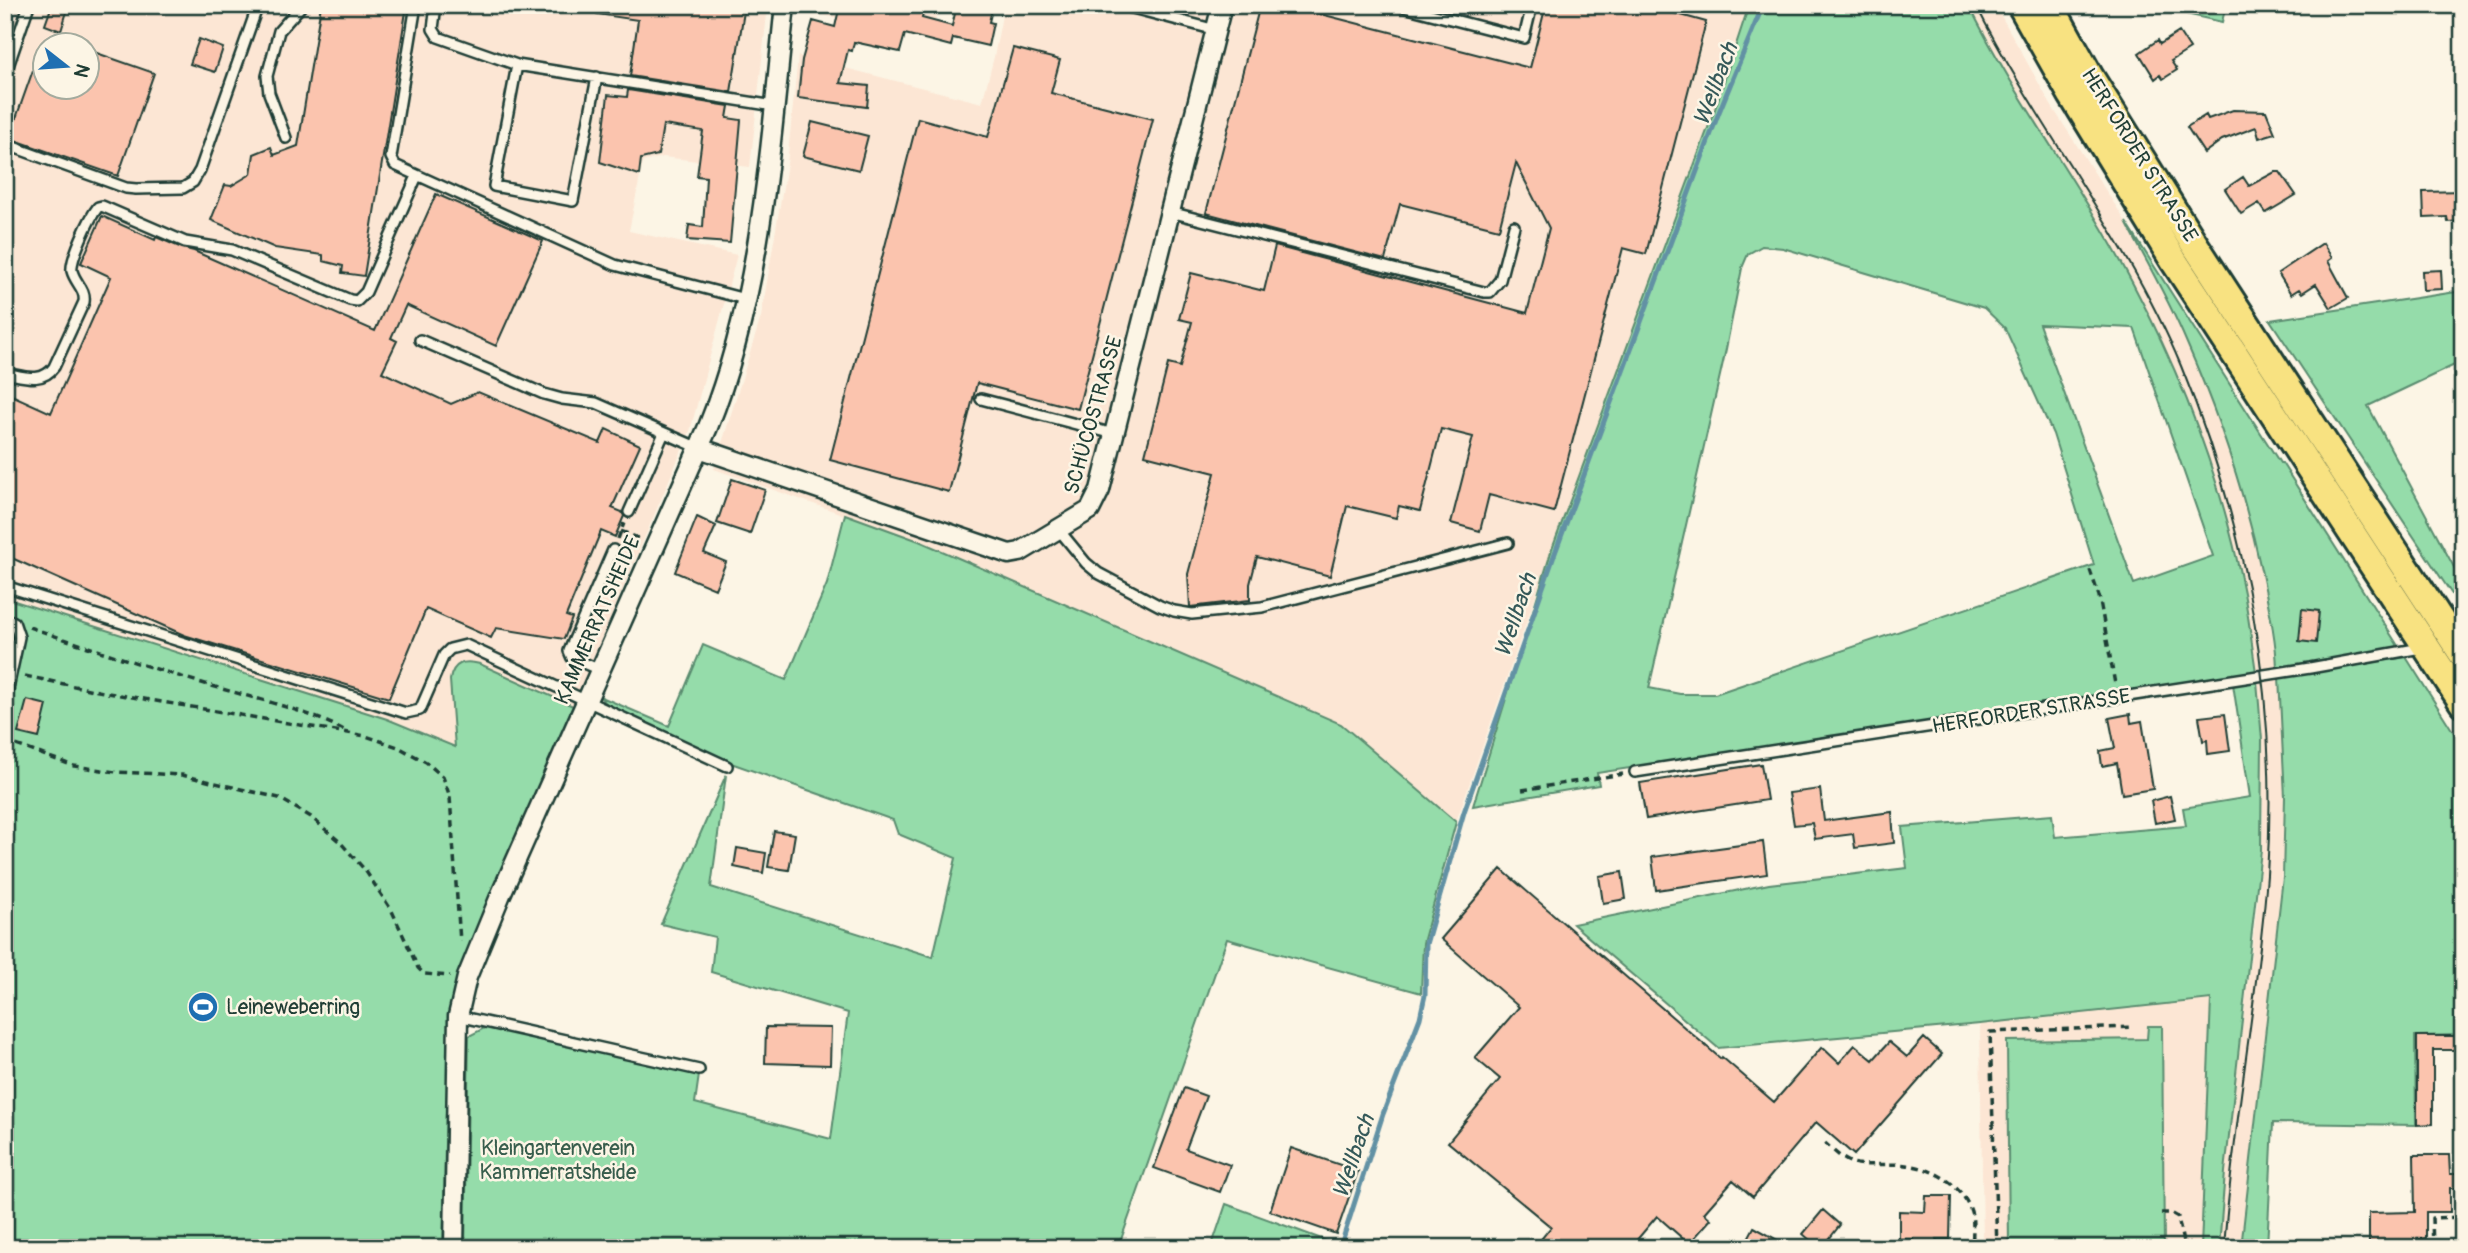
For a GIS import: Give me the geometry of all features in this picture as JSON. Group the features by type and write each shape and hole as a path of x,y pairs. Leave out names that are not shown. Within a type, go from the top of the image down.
{"main road":[{"name":"HERFORDER STRASSE","path":"2021,5 2071,95 2174,261 2463,702"},
{"name":"HERFORDER STRASSE","path":"2050,5 2090,77 2195,245 2463,655"}],"street":[{"name":"KAMMERRATSHEIDE","path":"454,1248 458,1016 467,977 720,395 745,299 764,198 785,5"},
{"name":"SCHÜCOSTRASSE","path":"699,448 1009,555 1020,552 1090,510 1097,500 1222,5"}],"lane":[{"path":"5,75 29,5"},
{"path":"5,144 126,188 183,188 193,182 200,170 258,5"},
{"path":"286,138 269,93 267,76 279,31 302,5"},
{"path":"416,5 391,157 395,166 615,265 745,299"},
{"path":"436,5 433,29 438,37 517,65 774,106"},
{"path":"1121,5 1216,30"},
{"path":"1396,5 1524,38 1532,5"},
{"path":"517,65 494,186 573,201 597,77"},
{"path":"5,373 35,378 49,374 54,367 84,302 84,293 74,275 72,262 98,207 102,206 185,242 232,250 357,301 366,292 417,176"},
{"path":"1170,212 1483,292 1490,292 1500,280 1514,226"},
{"path":"420,340 553,398 596,403 699,448"},
{"path":"981,399 1114,434"},
{"path":"629,512 664,433"},
{"path":"1059,530 1086,563 1098,573 1160,606 1192,614 1262,607 1508,543"},
{"path":"600,670 572,658 569,651 613,550"},
{"path":"5,586 407,713 420,710 444,655 450,649 466,645 727,766"},
{"path":"5,702 19,638 10,621"},
{"name":"HERFORDER STRASSE","path":"1635,772 2310,668 2426,647"},
{"path":"458,1016 699,1070"}],"path":[{"path":"613,550 629,512"},
{"path":"2090,570 2099,596 2118,697"},
{"path":"10,621 144,666 331,723 347,732"},
{"path":"5,741 82,767 182,775 260,795 274,796 311,817 340,842 365,870 392,911 418,968 424,974 467,977 461,947 450,797 443,777 426,762 398,747 347,732 108,693 13,673"},
{"path":"1522,790 1635,772"},
{"path":"1997,1248 1990,1032 2133,1027"},
{"path":"1825,1143 1845,1160 1856,1164 1909,1165 1931,1172 1953,1184 1966,1200 1972,1216 1973,1248"},
{"path":"2161,1213 2171,1213 2178,1217 2184,1248"},
{"path":"2433,1248 2432,1218 2461,1217"}],"shaded area":[{"path":"5,5 768,5 750,167 663,157 643,162 629,231 737,255 690,431 573,706 480,664 457,665 450,680 455,747 387,719 5,598"},
{"path":"803,5 939,5 930,41 803,10"},
{"path":"1004,5 1749,5 1715,109 1551,552 1456,822 1341,724 919,541 714,469 761,317 787,164 798,56 982,103"},
{"path":"1969,5 1995,5 2051,105 2126,222 2185,338 2212,401 2252,525 2279,677 2285,837 2270,1000 2241,1248 2219,1248 2225,1172 2258,896 2263,817 2257,681 2235,552 2214,473 2192,411 2156,329 2133,283 2007,77"},
{"path":"2211,999 2201,1248 1983,1248 1980,1024"}],"green space":[{"path":"1749,5 1969,5 2008,76 2114,248 2169,358 2200,435 2225,513 2244,593 2256,672 1597,773 1599,785 1473,806 1551,552 1715,109","holes":["1762,246 1783,248 1984,308 2005,328 2053,434 2094,565 1715,694 1680,694 1649,688 1742,268 1748,254","2039,324 2134,328 2213,556 2134,584"]},
{"path":"2146,5 2226,5 2222,22"},
{"path":"2126,222 2400,649 2277,668 2262,574 2230,455 2179,326"},
{"path":"2463,291 2463,361 2368,406 2463,584 2463,611 2270,320"},
{"name":"Kleingartenverein Kammerratsheide","path":"845,514 919,541 1341,724 1456,822 1423,943 1421,993 1227,939 1118,1248 767,1248 745,1245 744,1248 465,1248 469,1036 486,1027 699,1075 695,1103 831,1139 848,1013 711,972 715,937 661,924 726,775 711,887 933,957 956,858 898,834 893,820 728,762 608,705 599,696 669,726 703,645 786,680 827,584"},
{"path":"5,598 387,719 455,747 450,680 454,669 460,664 480,664 573,706 468,951 459,987 446,1098 443,1248 5,1248"},
{"path":"2406,657 2463,747 2463,1035 2415,1036 2416,1125 2273,1123 2267,1248 2241,1248 2283,877 2285,797 2279,677"},
{"path":"2257,681 2262,740 2261,850 2219,1248 2201,1248 2211,999 1718,1048 1573,924 1769,884 1907,868 1902,827 2052,815 2055,837 2186,826 2183,808 2250,797 2233,684"},
{"path":"2148,1026 2162,1026 2164,1248 2009,1248 2007,1041 2147,1039"},
{"path":"1226,1204 1338,1245 1336,1248 1211,1248"}],"building":[{"path":"52,5 69,5 61,31 45,25"},
{"path":"321,5 407,5 364,276 342,273 343,266 323,261 323,255 275,248 211,220 225,185 231,186 251,174 254,154 271,147 274,155 298,146"},
{"path":"597,5 745,5 731,92 630,76 638,20 597,14"},
{"path":"840,5 925,5 922,18 952,26 957,5 993,5 989,22 993,23 988,46 953,38 951,46 905,34 900,52 854,42 852,51 848,50 840,83 869,86 867,107 798,98 802,60 813,21 835,27"},
{"path":"1260,5 1311,5 1309,11 1530,68 1546,5 1672,5 1670,12 1706,22 1646,254 1623,248 1554,512 1489,495 1480,531 1451,523 1473,437 1441,429 1420,511 1399,506 1396,518 1347,506 1330,576 1257,557 1250,584 1250,600 1190,607 1188,574 1215,473 1145,455 1168,364 1180,367 1192,322 1179,319 1191,273 1264,291 1275,246 1527,313 1549,228 1516,163 1499,229 1400,204 1385,260 1206,213"},
{"path":"2179,32 2190,49 2171,61 2177,70 2163,79 2160,75 2155,79 2139,53 2158,40 2160,44"},
{"path":"199,39 223,48 215,72 190,64"},
{"path":"1013,48 1060,60 1051,93 1153,119 1078,409 977,383 949,492 830,460 918,118 988,137"},
{"path":"102,55 154,73 118,176 9,138 32,73 32,102 102,102"},
{"path":"628,90 729,106 727,118 741,120 730,243 687,240 689,225 703,227 706,177 697,176 703,131 663,125 658,155 641,159 639,175 600,162 608,95 627,97"},
{"path":"2233,110 2266,111 2275,133 2259,138 2256,127 2222,140 2204,153 2187,127 2206,115 2208,119"},
{"path":"812,122 868,136 859,170 803,156"},
{"path":"2280,172 2296,195 2266,213 2259,203 2241,214 2225,189 2243,177 2249,186"},
{"path":"2462,191 2463,221 2448,222 2447,217 2424,218 2423,192"},
{"path":"436,194 543,241 496,346 406,305 391,338 397,341 382,372 451,404 478,392 600,443 606,429 640,445 612,508 622,512 624,516 615,537 601,531 566,616 572,618 564,639 496,628 491,638 426,609 389,698 184,635 5,555 5,392 51,413 111,277 81,263 102,216 155,240 156,237 194,251 375,331"},
{"path":"2323,243 2332,258 2328,261 2348,298 2331,308 2316,284 2302,293 2299,289 2291,294 2278,273"},
{"path":"2441,270 2442,289 2423,290 2422,271"},
{"path":"732,479 765,490 750,534 717,523"},
{"path":"697,517 716,526 704,553 726,562 715,589 675,572"},
{"path":"2302,609 2319,611 2316,643 2299,641"},
{"path":"27,700 47,705 39,738 18,733"},
{"path":"2130,714 2131,723 2142,721 2153,789 2122,794 2117,763 2102,766 2100,751 2115,748 2109,718"},
{"path":"2225,714 2230,751 2208,754 2207,740 2203,741 2199,717"},
{"path":"1761,764 1767,800 1646,819 1640,783"},
{"path":"1820,789 1824,821 1892,812 1894,843 1855,848 1853,834 1815,839 1812,823 1794,825 1789,793"},
{"path":"2170,796 2175,819 2155,823 2151,801"},
{"path":"774,831 795,834 789,870 768,867"},
{"path":"1763,842 1767,874 1656,890 1652,857"},
{"path":"737,848 766,853 763,873 734,867"},
{"path":"1501,869 1774,1102 1822,1047 1839,1063 1855,1045 1873,1060 1889,1042 1907,1057 1924,1038 1942,1054 1854,1155 1816,1122 1753,1197 1733,1180 1704,1213 1711,1219 1689,1244 1657,1216 1630,1248 1534,1248 1551,1227 1448,1142 1500,1079 1475,1058 1519,1007 1441,939"},
{"path":"1622,872 1626,899 1603,903 1599,876"},
{"path":"766,1027 831,1028 830,1065 765,1063"},
{"path":"2417,1036 2463,1036 2463,1050 2433,1050 2433,1124 2417,1125"},
{"path":"1184,1088 1206,1096 1186,1149 1230,1165 1220,1192 1154,1168"},
{"path":"1291,1148 1358,1171 1336,1234 1270,1211"},
{"path":"2414,1155 2449,1155 2450,1174 2456,1174 2456,1188 2450,1188 2450,1212 2426,1212 2426,1238 2419,1239 2419,1248 2369,1248 2369,1213 2415,1212"},
{"path":"1926,1196 1951,1196 1950,1239 1937,1239 1937,1248 1913,1248 1913,1239 1899,1239 1899,1211 1925,1212"},
{"path":"1823,1210 1840,1225 1822,1248 1819,1248 1803,1234"},
{"path":"1754,1227 1792,1248 1743,1248"}],"waterway":[{"name":"Wellbach","path":"1340,1248 1383,1114 1420,1018 1425,995 1426,944 1464,812 1555,553 1719,112 1763,5"}],"tram line":[{"path":"1976,5 2000,51 2109,228 2160,319 2204,427 2224,489 2253,616 2268,745 2267,875 2224,1248"}],"place":[{"name":"Leineweberring","path":"203,1007"}]}
